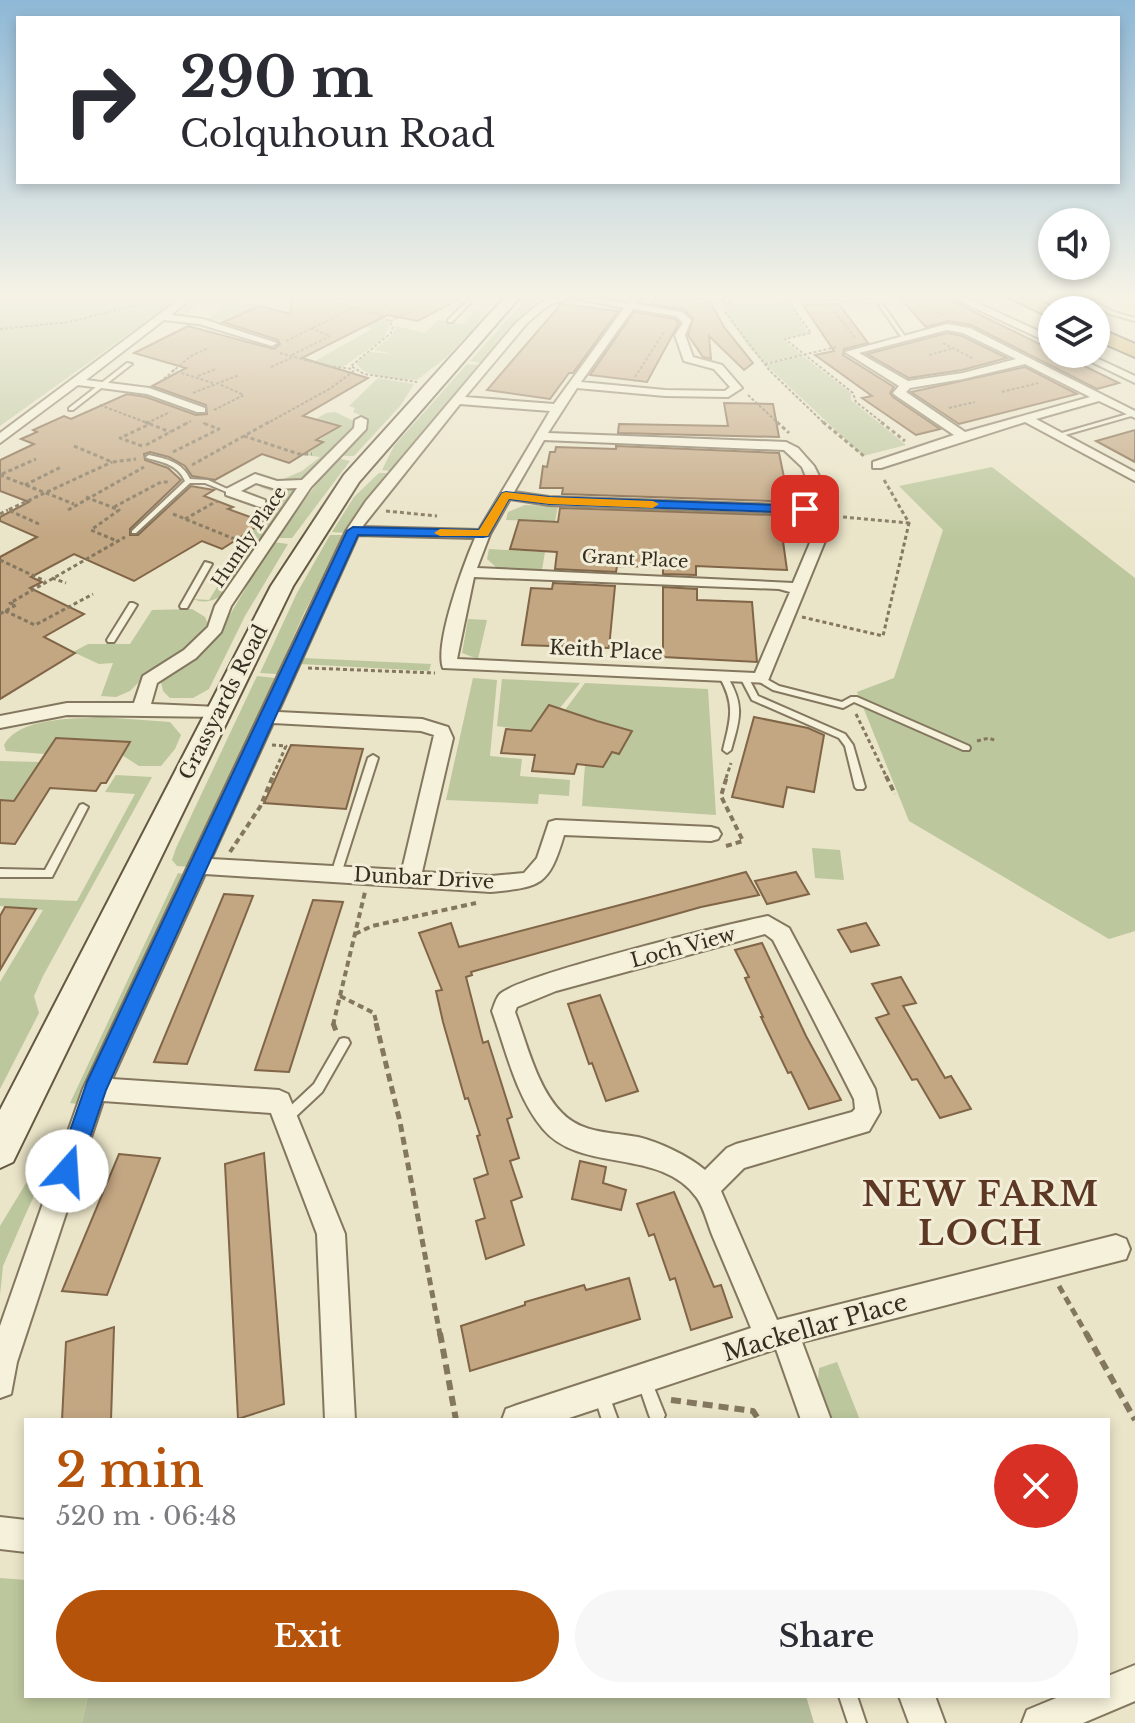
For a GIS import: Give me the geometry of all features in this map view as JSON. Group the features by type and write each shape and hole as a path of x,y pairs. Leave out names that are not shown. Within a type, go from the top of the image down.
{"main road":[{"name":"Grassyards Road","path":"0,1149 282,586 351,479 441,378"}],"street":[{"path":"0,439 83,378"},
{"path":"0,1383 2,1362 95,1089 353,531 368,508 475,378"},
{"path":"449,664 449,648 468,572 483,534 557,408 581,378"},
{"path":"576,385 728,394 736,388 728,378"},
{"path":"895,378 906,385"},
{"path":"942,378 906,385 899,393 963,436"},
{"path":"1061,378 1134,415"},
{"path":"78,382 149,391 177,401 199,416"},
{"path":"872,465 1099,398"},
{"path":"457,400 557,408"},
{"path":"1025,418 1135,477"},
{"name":"Huntly Place","path":"141,709 149,680 190,654 215,629 223,606 306,484 360,429 361,420"},
{"path":"540,436 790,447 801,455 826,513 799,589 753,679"},
{"path":"231,492 255,478 276,485 306,484"},
{"path":"231,492 260,503"},
{"path":"506,495 549,501 826,513"},
{"path":"353,531 483,534"},
{"name":"Grant Place","path":"468,572 799,589"},
{"name":"Keith Place","path":"449,664 753,679"},
{"path":"0,722 67,709 218,713"},
{"path":"266,717 422,725 442,731 444,738 410,879"},
{"name":"Dunbar Drive","path":"199,866 491,884 529,880 546,862 556,827 711,834"},
{"name":"Loch View","path":"768,925 781,934 866,1097 868,1112 860,1122 736,1157 706,1188 686,1171 639,1150 614,1148 581,1139 554,1123 536,1098 503,1011 509,1000 553,982 749,929 768,925"},
{"path":"95,1089 279,1102 331,1234 340,1418"},
{"path":"706,1188 815,1418"},
{"name":"Mackellar Place","path":"523,1418 601,1392 648,1389 776,1334 1116,1249"},
{"path":"0,1533 24,1536"},
{"path":"1110,1693 1135,1683"},
{"path":"918,1698 927,1723"},
{"path":"1040,1723 1099,1698"}],"lane":[{"path":"71,409 111,378"},
{"path":"1058,435 1134,415"},
{"path":"149,457 184,470 186,483"},
{"path":"134,532 186,483 206,481 231,492"},
{"path":"184,606 208,564"},
{"path":"111,640 133,605"},
{"path":"724,678 736,697 736,716 728,747"},
{"path":"860,787 853,757 842,736 755,698 753,679 843,705 854,699 966,748"},
{"path":"336,874 373,758"},
{"path":"0,873 48,874 83,807"},
{"path":"285,1118 318,1088 344,1043"},
{"path":"648,1389 657,1415"},
{"path":"601,1392 609,1418"},
{"path":"849,1698 857,1723"}],"path":[{"path":"149,391 163,378"},
{"path":"142,446 244,395 200,378"},
{"path":"177,401 231,378"},
{"path":"184,470 308,402 343,378"},
{"path":"400,378 435,385"},
{"path":"628,390 635,378"},
{"path":"780,378 872,465 901,505 909,523 883,636 788,614"},
{"path":"834,378 853,393 856,402 918,451"},
{"path":"1002,392 1058,378"},
{"path":"122,387 99,405 170,432"},
{"path":"736,388 746,393 800,444 790,447"},
{"path":"68,510 86,497 219,429 199,416"},
{"path":"0,514 112,462 149,457 157,452 120,438 150,424"},
{"path":"244,436 299,454 333,456"},
{"path":"847,443 872,465"},
{"path":"74,446 112,462"},
{"path":"0,475 36,459"},
{"path":"25,485 61,467"},
{"path":"0,475 74,504"},
{"path":"114,507 161,482 186,483"},
{"path":"185,519 231,492"},
{"path":"86,497 119,510 91,530 118,541"},
{"path":"368,508 444,517"},
{"path":"160,509 232,538 268,540"},
{"path":"8,510 39,524"},
{"path":"826,513 909,523"},
{"path":"0,614 16,605 10,603 134,532"},
{"path":"0,560 46,581"},
{"path":"52,578 66,583"},
{"path":"5,611 35,625 93,594"},
{"path":"290,667 436,673 449,664"},
{"path":"850,701 895,794"},
{"path":"220,867 260,807 286,746 254,744"},
{"path":"711,834 720,847 743,841 721,796 736,750 728,747"},
{"path":"344,1043 333,1025 369,876"},
{"path":"355,934 372,926 477,902"},
{"path":"340,996 374,1013 400,1122 456,1418"},
{"path":"1048,1266 1135,1420"},
{"path":"648,1389 753,1411 758,1418"}],"green space":[{"path":"0,378 67,378 0,426"},
{"path":"378,378 414,384 401,405 354,456 339,456 367,425 362,416 353,412 355,408 349,406"},
{"path":"454,378 468,378 390,471 382,470 394,446"},
{"path":"780,378 832,378 851,393 851,400 906,445 863,456"},
{"path":"335,412 354,421 351,430 311,475 296,481 279,481 302,471 320,457 305,455 322,443 318,441 339,427 316,419"},
{"path":"337,458 350,461 292,538 275,538"},
{"path":"992,467 1135,578 1135,931 1109,939 909,821 857,692 894,678 943,530 899,486"},
{"path":"379,473 388,473 347,533 332,532 354,497"},
{"path":"260,487 298,490 259,539 239,537 263,522 252,518 286,496"},
{"path":"525,505 558,506 555,522 506,520 508,512"},
{"path":"330,535 345,535 304,613 277,674 260,673 297,593"},
{"path":"234,541 258,544 224,593 215,599 204,601 193,599 209,600 231,565 224,563 246,547"},
{"path":"273,542 288,544 245,616 209,689 193,698 170,698 163,691 161,682 221,630"},
{"path":"489,549 545,552 542,570 497,568 487,559"},
{"path":"192,609 205,617 208,624 188,649 152,669 130,691 116,697 101,696 113,663 99,664 73,652 88,644 130,644 152,610"},
{"path":"468,619 487,620 478,659 462,653"},
{"path":"303,658 431,664 429,671 300,664"},
{"path":"257,676 275,678 191,867 177,866 172,860 176,848"},
{"path":"473,678 497,680 490,756 522,759 520,776 570,780 569,796 539,794 538,804 446,800"},
{"path":"502,679 580,683 560,708 549,705 531,731 497,726"},
{"path":"585,683 708,689 716,815 582,806 585,765 603,767 612,752 619,753 632,731 565,710"},
{"path":"101,717 170,722 181,735 175,749 161,766 139,766 122,755 129,742 56,738 45,754 6,751 4,745 11,736 34,724"},
{"path":"0,761 39,762 16,801 0,800"},
{"path":"116,775 152,777 43,976 34,996 39,1013 0,1089 0,982 43,910 0,906 0,898 77,901 135,794 105,792"},
{"path":"812,848 840,850 844,880 815,878"},
{"path":"178,873 187,875 172,910 162,917 109,1033 112,1040 85,1105 70,1103"},
{"path":"56,1134 72,1135 55,1168 43,1176 23,1220 3,1266 0,1295 0,1226"},
{"path":"837,1362 859,1418 832,1418 818,1381 819,1368"},
{"path":"0,1578 24,1580 24,1698 88,1698 82,1723 0,1723"},
{"path":"88,1698 807,1698 814,1723 82,1723"}],"building":[{"path":"166,378 367,378 303,416 340,426 316,440 323,442 289,463 262,454 215,480 192,476 185,466 169,457 150,452 144,454 145,460 168,468 181,480 130,529 130,535 138,535 191,486 214,490 204,496 264,522 222,549 202,541 134,581 74,554 31,577 42,582 30,588 84,614 44,637 75,653 0,699 0,557 37,537 0,521 0,517 29,502 0,491 0,460 34,444 21,439 37,432 33,430 64,416 71,419 127,394 146,397 196,415 207,414 206,405 152,386"},
{"path":"497,378 565,378 550,399 487,390"},
{"path":"618,378 649,378 647,382"},
{"path":"848,378 880,378 894,387 890,393 893,397 940,429 916,435 862,398 872,396"},
{"path":"973,378 1047,378 1077,394 959,424 911,392"},
{"path":"1076,378 1110,378 1119,383 1097,389"},
{"path":"724,403 773,404 779,437 618,433 619,424 728,426"},
{"path":"1135,430 1135,462 1096,441"},
{"path":"616,446 779,453 786,487 797,487 801,502 562,494 563,488 540,488 543,466 547,467 550,452 555,452 556,447 616,449"},
{"path":"560,508 804,516 808,535 782,534 787,570 696,566 696,575 663,574 663,567 617,566 616,572 555,569 557,552 510,549 519,520 558,522"},
{"path":"553,583 615,586 609,648 522,645 531,588 552,589"},
{"path":"663,587 697,589 697,600 752,602 757,662 663,657"},
{"path":"549,705 632,731 619,754 612,752 603,767 577,764 574,774 532,771 535,755 501,753 506,729 531,731"},
{"path":"754,717 808,728 824,735 814,792 787,787 783,807 732,797"},
{"path":"56,738 130,742 106,783 101,783 96,791 50,788 15,844 0,843 0,800 14,801"},
{"path":"291,745 363,749 346,809 264,803"},
{"path":"746,872 759,895 701,907 471,972 472,975 466,977 483,1043 488,1041 512,1117 507,1119 519,1158 510,1161 522,1197 511,1201 524,1245 486,1259 476,1221 485,1218 474,1179 488,1174 477,1136 480,1135 468,1098 465,1099 443,1022 436,991 442,990 419,933 451,923 459,947"},
{"path":"796,872 809,894 767,904 755,881"},
{"path":"224,894 253,896 187,1064 154,1062"},
{"path":"313,900 343,902 289,1072 255,1070"},
{"path":"5,907 36,909 0,970 0,916"},
{"path":"866,923 879,945 851,952 838,930"},
{"path":"762,943 806,1036 841,1100 809,1109 791,1072 788,1073 761,1017 745,978 749,977 735,950"},
{"path":"901,977 916,1003 903,1006 945,1078 951,1076 971,1109 940,1118 917,1079 912,1080 876,1018 889,1014 872,984"},
{"path":"600,995 638,1091 606,1101 568,1004"},
{"path":"264,1153 284,1404 241,1418 238,1418 225,1164"},
{"path":"119,1154 160,1158 107,1295 62,1291"},
{"path":"580,1161 606,1167 603,1183 626,1190 621,1210 572,1199"},
{"path":"674,1192 714,1287 721,1285 732,1317 691,1330 675,1278 670,1280 654,1234 649,1236 637,1204"},
{"path":"629,1278 640,1319 470,1371 461,1326 525,1305 525,1302 584,1285 586,1290"},
{"path":"114,1327 111,1418 62,1418 66,1342"}],"slow traffic":[{"path":"440,533 483,534 506,495 549,501 653,504"}],"district":[{"name":"NEW FARM LOCH","path":"981,1214"}],"route":[{"path":"67,1171 95,1089 353,531 483,534 506,495 549,501 805,509"}]}
